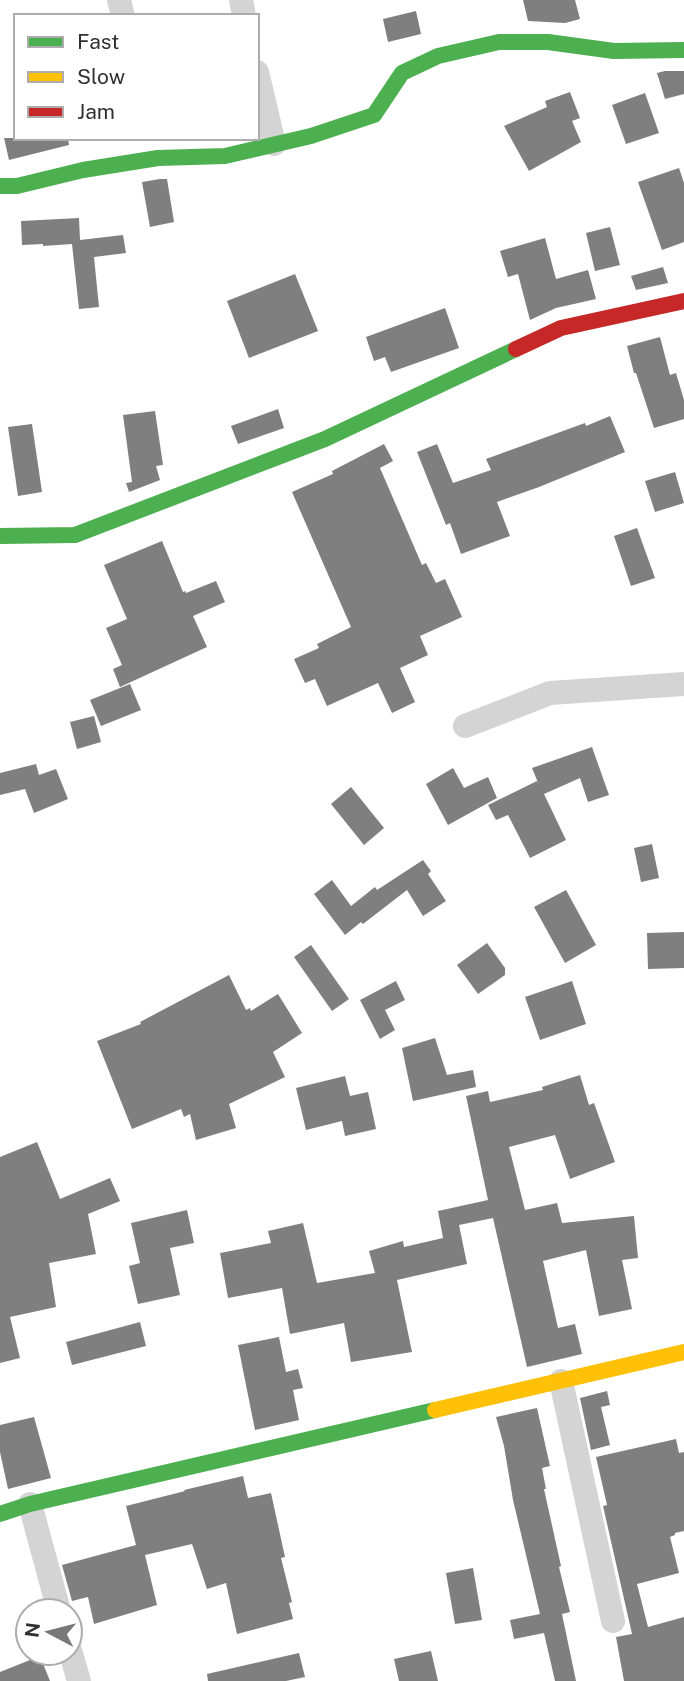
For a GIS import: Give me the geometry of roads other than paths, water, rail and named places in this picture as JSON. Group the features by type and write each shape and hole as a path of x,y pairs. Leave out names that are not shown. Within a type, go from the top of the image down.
{"street":[{"path":"0,186 17,186 83,170 156,148 225,156 311,136 374,115 402,73 438,56 499,42 548,42 614,51 684,50"},
{"path":"259,80 274,144"},
{"path":"0,536 75,536 325,439 561,328 684,301"},
{"path":"465,726 550,693 684,684"},
{"path":"0,1514 30,1504 684,1352"},
{"path":"561,1381 613,1620"},
{"path":"30,1504 55,1597"}]}
